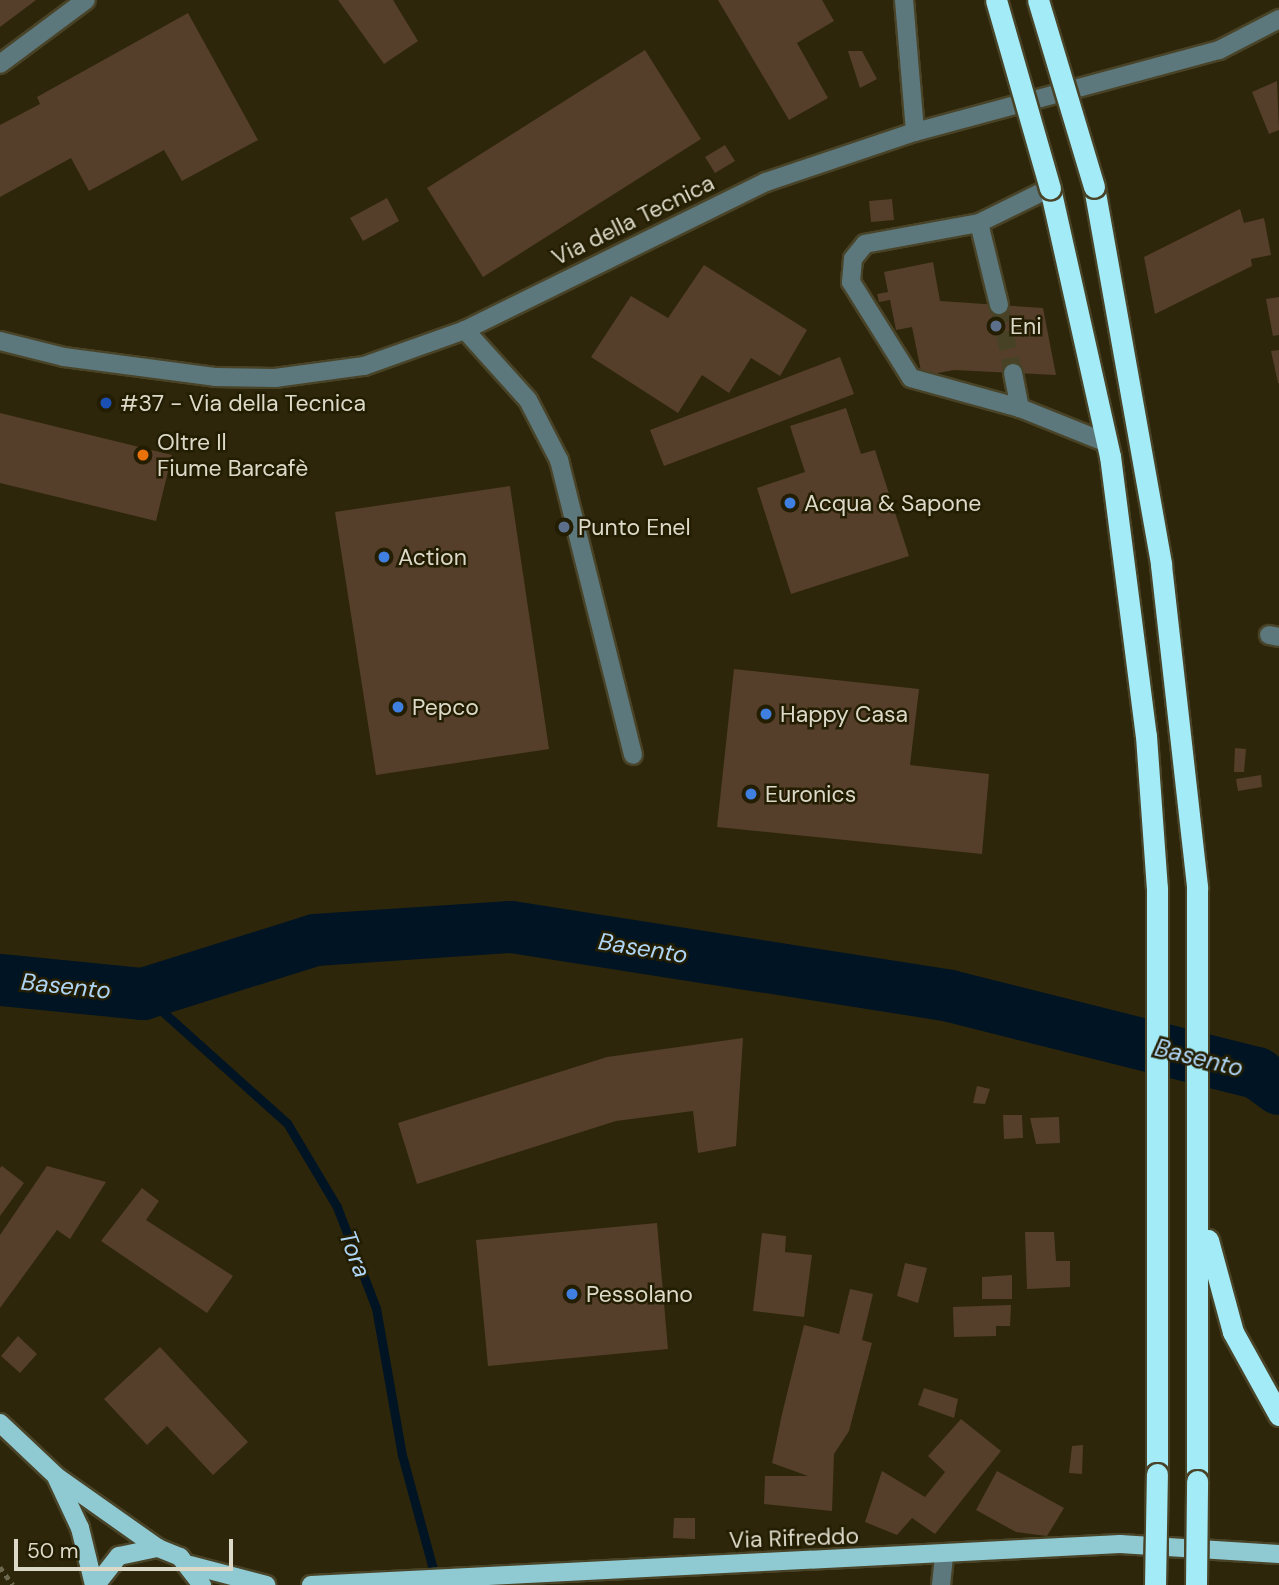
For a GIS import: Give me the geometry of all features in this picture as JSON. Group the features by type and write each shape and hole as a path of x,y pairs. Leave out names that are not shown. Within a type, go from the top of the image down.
{"highway":[{"path":"996,0 1050,188 1107,443 1146,736 1157,888 1161,1190 1155,1585"},
{"path":"1038,0 1094,187 1161,565 1197,887 1199,1195 1196,1585"},
{"path":"1199,1195 1217,1287 1279,1415"}],"main road":[{"path":"0,1423 56,1476 158,1548 190,1565 266,1585"},
{"path":"56,1476 80,1528 95,1585"},
{"name":"Via Rifreddo","path":"311,1585 483,1574 944,1556 1120,1544 1279,1554"},
{"path":"95,1585 119,1556 158,1548"},
{"path":"190,1565 202,1585"}],"street":[{"path":"0,64 86,0"},
{"path":"904,0 915,132"},
{"name":"Via della Tecnica","path":"0,341 137,368 275,378 365,366 465,330 766,182 915,132 1219,50 1279,19"},
{"path":"1050,188 979,223 865,244 853,259 851,282 911,378 1020,408 1107,443"},
{"path":"979,223 999,305"},
{"path":"465,330 528,400 559,460 633,755"},
{"path":"1013,373 1020,408"},
{"path":"941,1585 944,1556"}],"path":[{"path":"0,1567 13,1585"}],"building":[{"path":"0,0 36,0 0,27"},
{"path":"338,0 393,0 418,41 384,64"},
{"path":"718,0 822,0 834,21 797,43 828,98 789,120"},
{"path":"188,13 258,140 182,181 164,150 89,191 71,158 0,197 0,125 40,104 37,97"},
{"path":"645,50 701,139 483,277 427,188"},
{"path":"848,51 862,51 877,79 860,88"},
{"path":"1277,81 1279,130 1269,134 1252,92"},
{"path":"725,145 735,161 715,173 705,157"},
{"path":"387,198 399,221 363,241 350,218"},
{"path":"892,199 894,220 871,222 869,201"},
{"path":"1240,209 1244,223 1264,218 1271,255 1251,259 1252,266 1155,314 1144,257"},
{"path":"933,262 940,301 1043,308 1056,375 954,370 922,376 912,327 896,330 890,300 879,302 877,294 888,292 884,272"},
{"path":"704,265 807,330 780,376 751,358 729,393 702,375 678,413 591,357 631,296 668,318"},
{"path":"1279,297 1279,335 1273,336 1266,299"},
{"path":"1279,350 1279,383 1278,383 1271,351"},
{"path":"840,357 854,394 664,466 650,430"},
{"path":"846,408 861,454 875,450 909,556 791,594 757,488 805,472 790,426"},
{"path":"0,413 172,455 156,521 0,483"},
{"path":"510,486 549,749 376,775 335,512"},
{"path":"734,669 919,689 910,765 989,774 982,854 717,827"},
{"path":"1235,748 1246,749 1244,772 1234,772"},
{"path":"1261,775 1262,787 1238,791 1236,779"},
{"path":"743,1038 736,1146 698,1153 693,1111 616,1121 417,1184 398,1123 607,1057"},
{"path":"977,1086 990,1089 985,1104 973,1103"},
{"path":"1003,1115 1022,1115 1023,1138 1004,1139"},
{"path":"1059,1117 1060,1143 1036,1144 1030,1118"},
{"path":"2,1166 24,1183 0,1216 0,1168"},
{"path":"47,1166 106,1182 70,1239 57,1230 0,1308 0,1235"},
{"path":"142,1188 159,1201 146,1220 233,1276 207,1313 101,1241"},
{"name":"Pessolano","path":"657,1223 668,1349 488,1366 476,1240"},
{"path":"1025,1232 1054,1232 1056,1261 1070,1261 1070,1287 1027,1289"},
{"path":"762,1233 786,1236 785,1252 812,1255 804,1317 753,1311"},
{"path":"905,1263 927,1268 918,1303 897,1296"},
{"path":"1012,1275 1012,1299 982,1299 982,1277"},
{"path":"850,1289 873,1294 862,1340 872,1343 849,1431 834,1454 832,1511 764,1504 765,1476 808,1476 772,1463 782,1414 804,1325 839,1334"},
{"path":"1011,1305 1010,1326 996,1326 996,1336 954,1337 953,1307"},
{"path":"18,1336 37,1354 20,1373 1,1356"},
{"path":"160,1347 248,1442 213,1475 167,1426 147,1445 104,1399"},
{"path":"924,1388 958,1399 954,1418 918,1405"},
{"path":"961,1419 1001,1451 935,1534 912,1518 897,1535 865,1522 882,1471 925,1497 945,1472 928,1456"},
{"path":"1083,1445 1082,1474 1069,1473 1072,1446"},
{"path":"997,1471 1064,1508 1047,1536 1016,1532 976,1510"},
{"path":"674,1518 695,1518 695,1539 673,1538"}],"waterway":[{"name":"Basento","path":"0,980 143,994 315,940 511,927 950,996 1257,1073 1279,1089"},
{"name":"Tora","path":"143,994 287,1123 337,1207 376,1308 402,1455 436,1580"}],"tunnel":[{"path":"999,305 1013,373"}],"place":[{"name":"Eni","path":"996,326"},
{"name":"#37 - Via della Tecnica","path":"106,403"},
{"name":"Oltre Il Fiume Barcafè","path":"143,455"},
{"name":"Acqua & Sapone","path":"790,503"},
{"name":"Punto Enel","path":"564,527"},
{"name":"Action","path":"384,557"},
{"name":"Pepco","path":"398,707"},
{"name":"Happy Casa","path":"766,714"},
{"name":"Euronics","path":"751,794"},
{"name":"Pessolano","path":"572,1294"}]}
